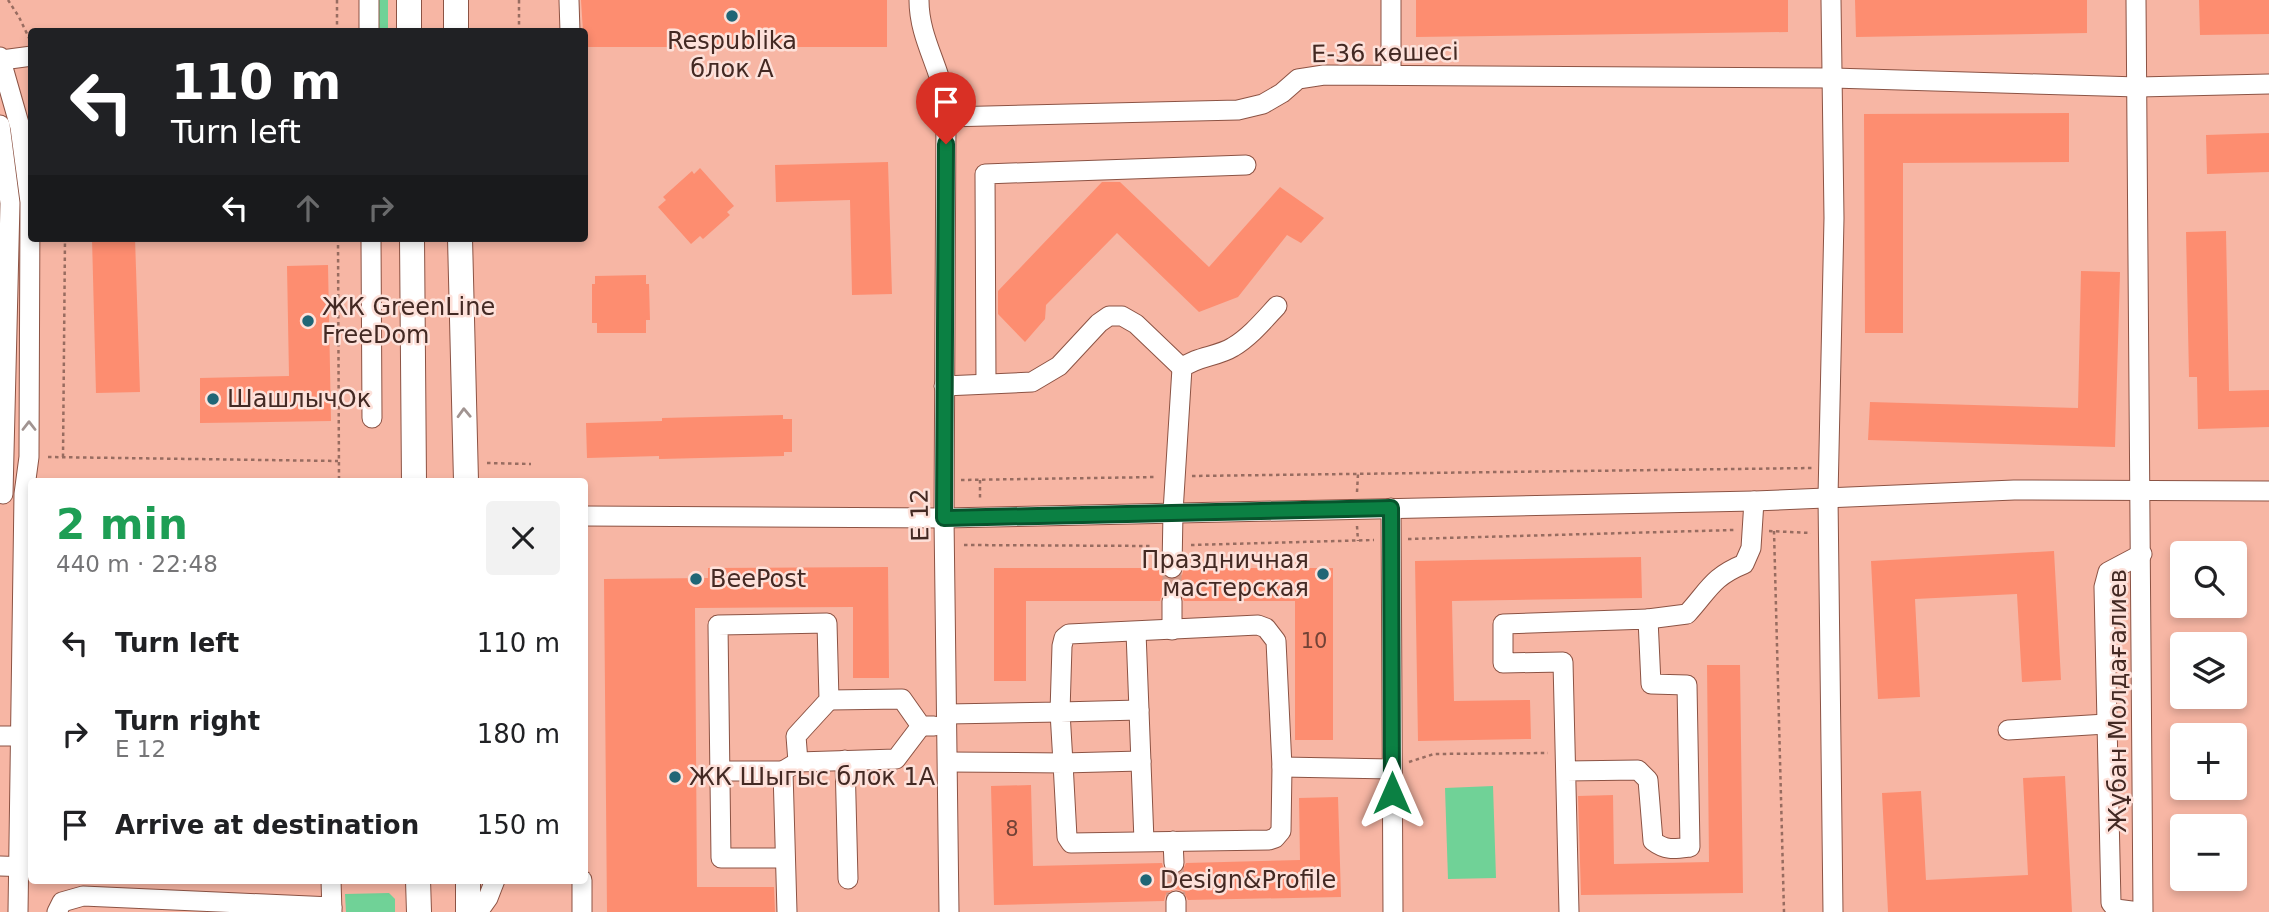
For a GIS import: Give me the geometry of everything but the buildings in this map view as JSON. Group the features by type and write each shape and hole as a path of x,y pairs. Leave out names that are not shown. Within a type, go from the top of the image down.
{"main road":[{"path":"409,0 409,28"},
{"path":"456,0 456,28"},
{"path":"412,242 414,478"},
{"path":"460,242 466,478"},
{"path":"418,884 419,912"},
{"path":"468,884 468,912"}],"street":[{"path":"369,0 369,28"},
{"path":"569,0 570,28"},
{"name":"E 12","path":"919,0 929,52 944,93 946,117 944,518 949,912"},
{"path":"1391,0 1391,75"},
{"path":"1831,0 1834,218 1828,497 1833,912"},
{"name":"Жұбан Молдағалиев","path":"2136,0 2142,554 2141,912"},
{"path":"28,56 1,59 20,127 28,182"},
{"name":"Е-36 көшесі","path":"946,117 1238,110 1263,104 1298,79 1324,75 1833,78 2138,88 2269,84"},
{"path":"0,125 10,203 2,494 28,494 20,736 18,912"},
{"path":"986,383 985,174 1246,165"},
{"path":"28,478 31,242"},
{"path":"371,242 372,418"},
{"path":"1172,569 1182,368 1189,362 1232,348 1277,306"},
{"path":"944,386 1032,382 1059,366 1099,323 1109,316 1122,316 1136,324 1182,368"},
{"path":"588,516 944,518 1754,502 2014,490 2269,491"},
{"path":"1569,912 1563,662 1503,663 1503,624 1648,619 1688,614 1710,584 1726,571 1744,564 1751,548 1754,502"},
{"path":"1391,508 1393,912"},
{"path":"2141,912 2116,909 2111,903 2105,579 2108,572 2142,554"},
{"path":"1172,601 1172,630"},
{"path":"1565,761 1638,771 1648,779 1654,841 1670,850 1690,847 1687,685 1651,684 1648,619"},
{"path":"784,859 722,858 718,625 827,623 830,700 796,736 790,767 784,859 787,912"},
{"path":"1258,625 1272,633 1276,641 1282,767 1281,831 1275,838 1071,843 1068,837 1060,712 1064,638 1069,634 1136,632 1258,625"},
{"path":"1136,632 1144,841"},
{"path":"830,700 902,699 920,726"},
{"path":"720,771 790,767 845,760 896,759 920,726 948,720 1060,712 1139,710"},
{"path":"2008,730 2106,724"},
{"path":"0,736 20,736"},
{"path":"845,760 848,879"},
{"path":"948,762 1141,761"},
{"path":"1282,767 1392,769"},
{"path":"1173,841 1174,863"},
{"path":"57,912 62,902 83,896 332,909 331,884"},
{"path":"478,912 493,884"},
{"path":"582,884 582,912"}],"path":[{"path":"8,0 28,35"},
{"path":"337,0 337,28"},
{"path":"519,0 519,28"},
{"path":"64,457 65,242"},
{"path":"338,242 339,478"},
{"path":"29,457 338,461"},
{"path":"484,463 531,464"},
{"path":"944,480 1828,468"},
{"path":"1774,531 1784,912"},
{"path":"1392,769 1434,754 1565,761"}],"green space":[{"path":"375,0 388,0 388,28 375,28"},
{"path":"1493,786 1496,878 1448,879 1445,788"},
{"path":"389,893 395,899 395,912 346,912 345,894"}],"tunnel":[{"path":"1172,568 1172,601"},
{"path":"1174,863 1176,901"}],"place":[{"name":"Respublika блок А","path":"732,16"},
{"name":"ЖК GreenLine FreeDom","path":"308,321"},
{"name":"ШашлычОк","path":"213,399"},
{"name":"Праздничная мастерская","path":"1323,574"},
{"name":"BeePost","path":"696,579"},
{"name":"ЖК Шыгыс блок 1А","path":"675,777"},
{"name":"Design&Profile","path":"1146,880"}],"route":[{"path":"946,144 944,518 1391,508 1392,793"}]}
